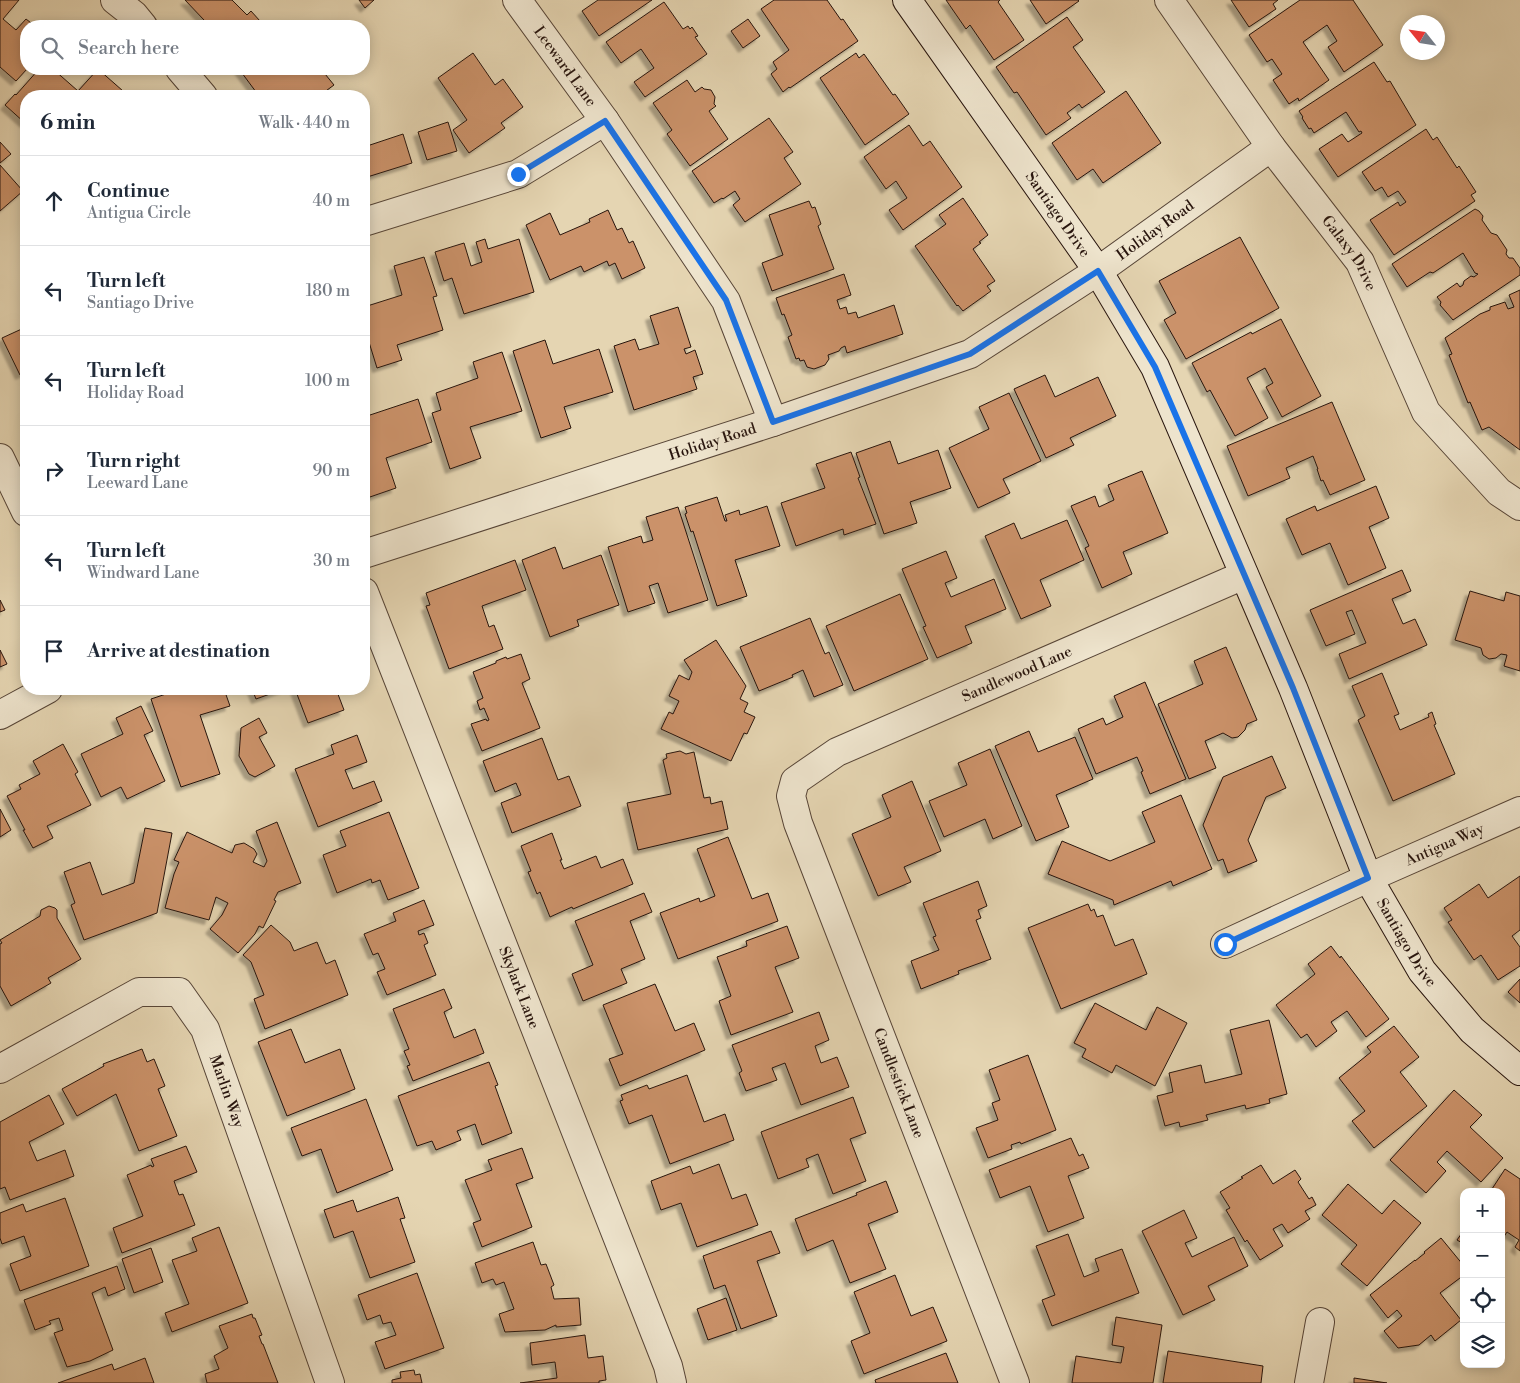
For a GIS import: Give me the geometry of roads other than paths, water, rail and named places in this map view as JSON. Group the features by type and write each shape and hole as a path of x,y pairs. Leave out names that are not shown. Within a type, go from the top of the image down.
{"street":[{"path":"115,0 138,20"},
{"name":"Leeward Lane","path":"517,0 605,121 726,300 773,422"},
{"name":"Santiago Drive","path":"907,0 1098,271 1155,367 1293,688 1368,878 1422,970 1472,1030 1520,1071"},
{"name":"Galaxy Drive","path":"1170,0 1271,147 1360,262 1426,412 1499,492 1520,506"},
{"path":"185,75 198,90"},
{"path":"370,220 518,174 605,121"},
{"name":"Holiday Road","path":"370,552 773,422 970,354 1098,271 1271,147"},
{"path":"0,458 20,500"},
{"name":"Sandlewood Lane","path":"795,781 837,752 1244,575"},
{"name":"Skylark Lane","path":"370,607 668,1366 672,1383"},
{"path":"0,715 37,695"},
{"name":"Candlestick Lane","path":"795,781 791,796 798,823 1015,1383"},
{"name":"Antigua Way","path":"1225,944 1520,811"},
{"name":"Marlin Way","path":"0,1069 139,992 179,992 205,1029 330,1383"},
{"path":"1309,1383 1320,1322"}]}
